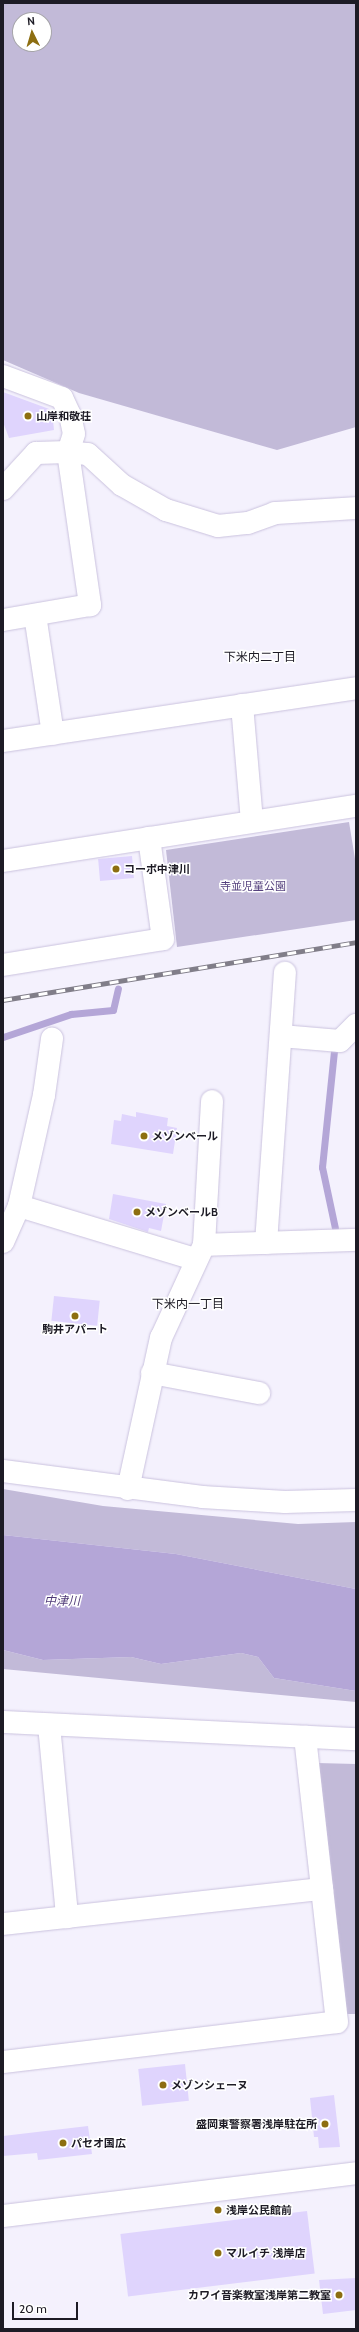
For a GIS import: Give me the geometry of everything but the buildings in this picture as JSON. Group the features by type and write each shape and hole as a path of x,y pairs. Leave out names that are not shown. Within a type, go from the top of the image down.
{"street":[{"path":"3,376 62,398 74,434 68,452 90,606 3,620"},
{"path":"3,489 36,453 68,452 88,454 122,485 166,510 193,520 218,526 260,520 275,514 356,508"},
{"path":"260,520 273,509 275,502"},
{"path":"35,615 53,734"},
{"path":"3,741 356,688"},
{"path":"242,705 252,821"},
{"path":"3,861 356,806"},
{"path":"3,965 163,939 149,838"},
{"path":"266,1243 285,973"},
{"path":"281,1036 340,1041 356,1025"},
{"path":"3,1242 20,1206 44,1095 52,1038"},
{"path":"128,1489 152,1373 161,1338 199,1252 212,1101"},
{"path":"20,1206 199,1252 266,1243 356,1239"},
{"path":"152,1373 259,1394"},
{"path":"3,1471 128,1489 286,1502 356,1500"},
{"path":"3,1722 356,1739"},
{"path":"49,1725 67,1917"},
{"path":"3,2062 337,2022 304,1737"},
{"path":"3,1924 322,1889"},
{"path":"3,2216 356,2173"}],"green space":[{"path":"3,3 356,3 356,427 277,450 79,393 3,360"},
{"name":"寺並児童公園","path":"349,822 356,865 356,920 177,947 166,850"},
{"path":"3,1489 103,1506 298,1524 356,1522 356,1589 176,1554 3,1535"},
{"path":"3,1650 43,1660 131,1657 161,1664 241,1653 258,1657 274,1678 356,1691 356,1702 3,1669"},
{"path":"317,1763 356,1764 356,2014 345,2014"}],"water":[{"name":"中津川","path":"3,1535 176,1554 356,1589 356,1691 274,1678 258,1657 241,1653 161,1664 131,1657 43,1660 3,1650"}],"waterway":[{"path":"3,1037 71,1014 113,1010 118,989"},
{"path":"334,1051 322,1167 335,1228"}],"railway":[{"path":"3,1000 356,942"}],"place":[{"name":"山岸和敬荘","path":"28,416"},
{"name":"コーポ中津川","path":"116,869"},
{"name":"メゾンベール","path":"144,1136"},
{"name":"メゾンベールB","path":"137,1212"},
{"name":"駒井アパート","path":"75,1316"},
{"name":"メゾンシェーヌ","path":"163,2085"},
{"name":"盛岡東警察署浅岸駐在所","path":"325,2124"},
{"name":"パセオ国広","path":"63,2143"},
{"name":"浅岸公民館前","path":"218,2210"},
{"name":"マルイチ 浅岸店","path":"218,2253"},
{"name":"カワイ音楽教室浅岸第二教室","path":"339,2295"}],"district":[{"name":"下米内二丁目","path":"260,657"},
{"name":"下米内一丁目","path":"188,1304"}]}
